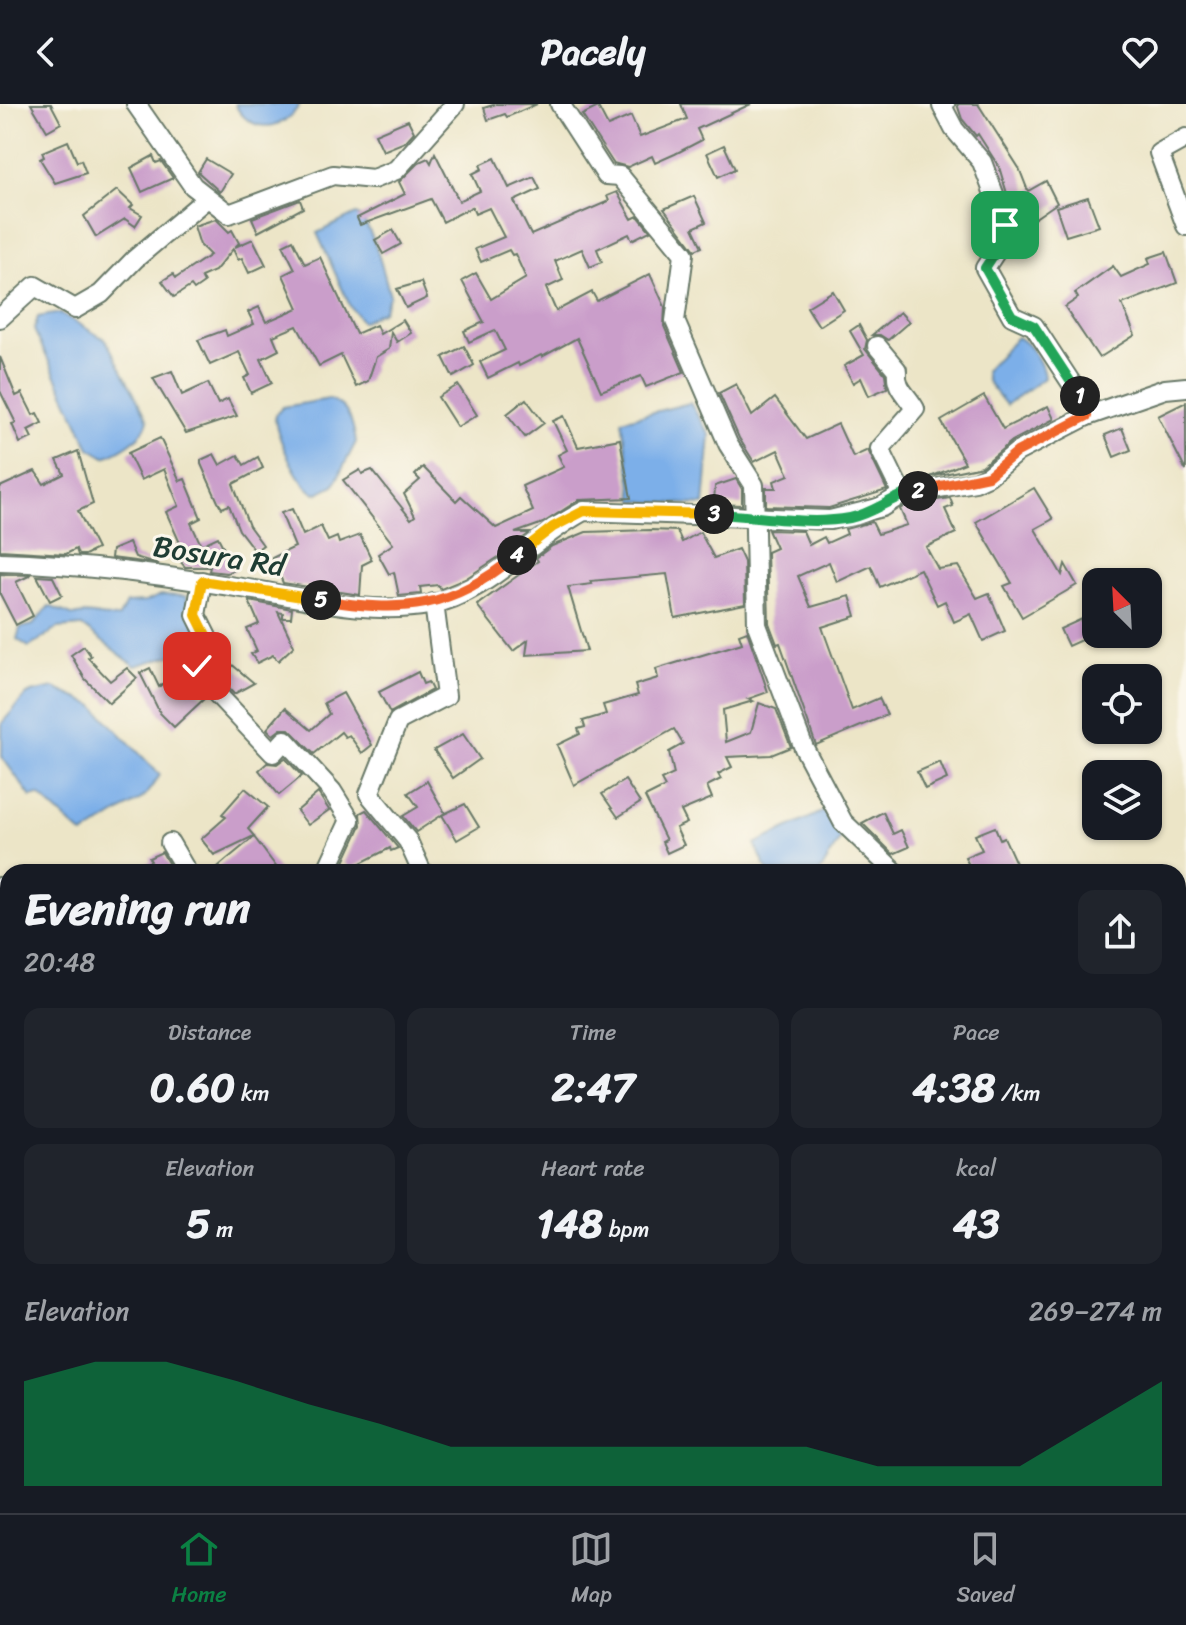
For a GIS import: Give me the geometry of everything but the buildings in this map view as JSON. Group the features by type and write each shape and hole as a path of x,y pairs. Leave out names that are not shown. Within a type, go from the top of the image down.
{"street":[{"path":"136,104 162,145 206,199 229,214 333,175 373,179 384,176 396,170 455,104"},
{"path":"560,104 606,175 620,176 684,254 675,321 728,444 754,485 757,515 753,563 757,625 794,721 843,822 887,864"},
{"path":"945,104 942,106 954,129 982,162 1004,221 998,248 985,268 1012,316 1034,326 1083,401 1087,416"},
{"path":"1186,138 1159,153 1186,226"},
{"path":"0,318 35,286 75,309 101,294 135,259 206,199"},
{"path":"877,346 897,370 896,380 902,395 915,409 880,449 902,494"},
{"name":"Bosura Rd","path":"0,562 108,567 362,606 434,603 474,587 553,527 584,511 830,520 852,518 882,507 902,494 988,476 1017,452 1087,416 1165,389 1186,387"},
{"path":"202,581 196,615 207,637 197,666 200,676 273,753 285,740 311,764 350,820 330,864"},
{"path":"418,864 408,841 369,794 398,721 446,696 434,603"},
{"path":"170,843 182,864"}],"water":[{"path":"235,104 300,104 285,120 267,126 249,121"},
{"path":"356,214 373,239 390,295 383,311 362,322 350,306 317,233"},
{"path":"60,313 106,340 148,420 137,438 105,457 90,448 34,330 38,317"},
{"path":"1017,337 1035,354 1044,378 1006,405 987,381 985,371"},
{"path":"329,399 346,411 356,442 334,485 316,494 302,481 289,459 275,415 283,407"},
{"path":"690,403 710,435 704,505 634,501 622,420"},
{"path":"161,595 186,596 198,633 194,649 135,666 82,626 58,628 29,647 17,639 20,628 33,625 49,606 74,616 119,617 126,603 145,602"},
{"path":"54,688 93,705 160,775 144,797 83,835 39,795 31,797 2,757 2,723 27,694"},
{"path":"824,811 841,837 825,864 764,864 755,844"}],"route":[{"path":"197,666 207,637 196,615 202,581 362,606 429,605 474,587 553,527 584,511 830,520 852,518 882,507 902,494 975,482 988,476 1017,452 1087,416 1083,401 1034,326 1012,316 985,268 998,248 1005,225"}]}
